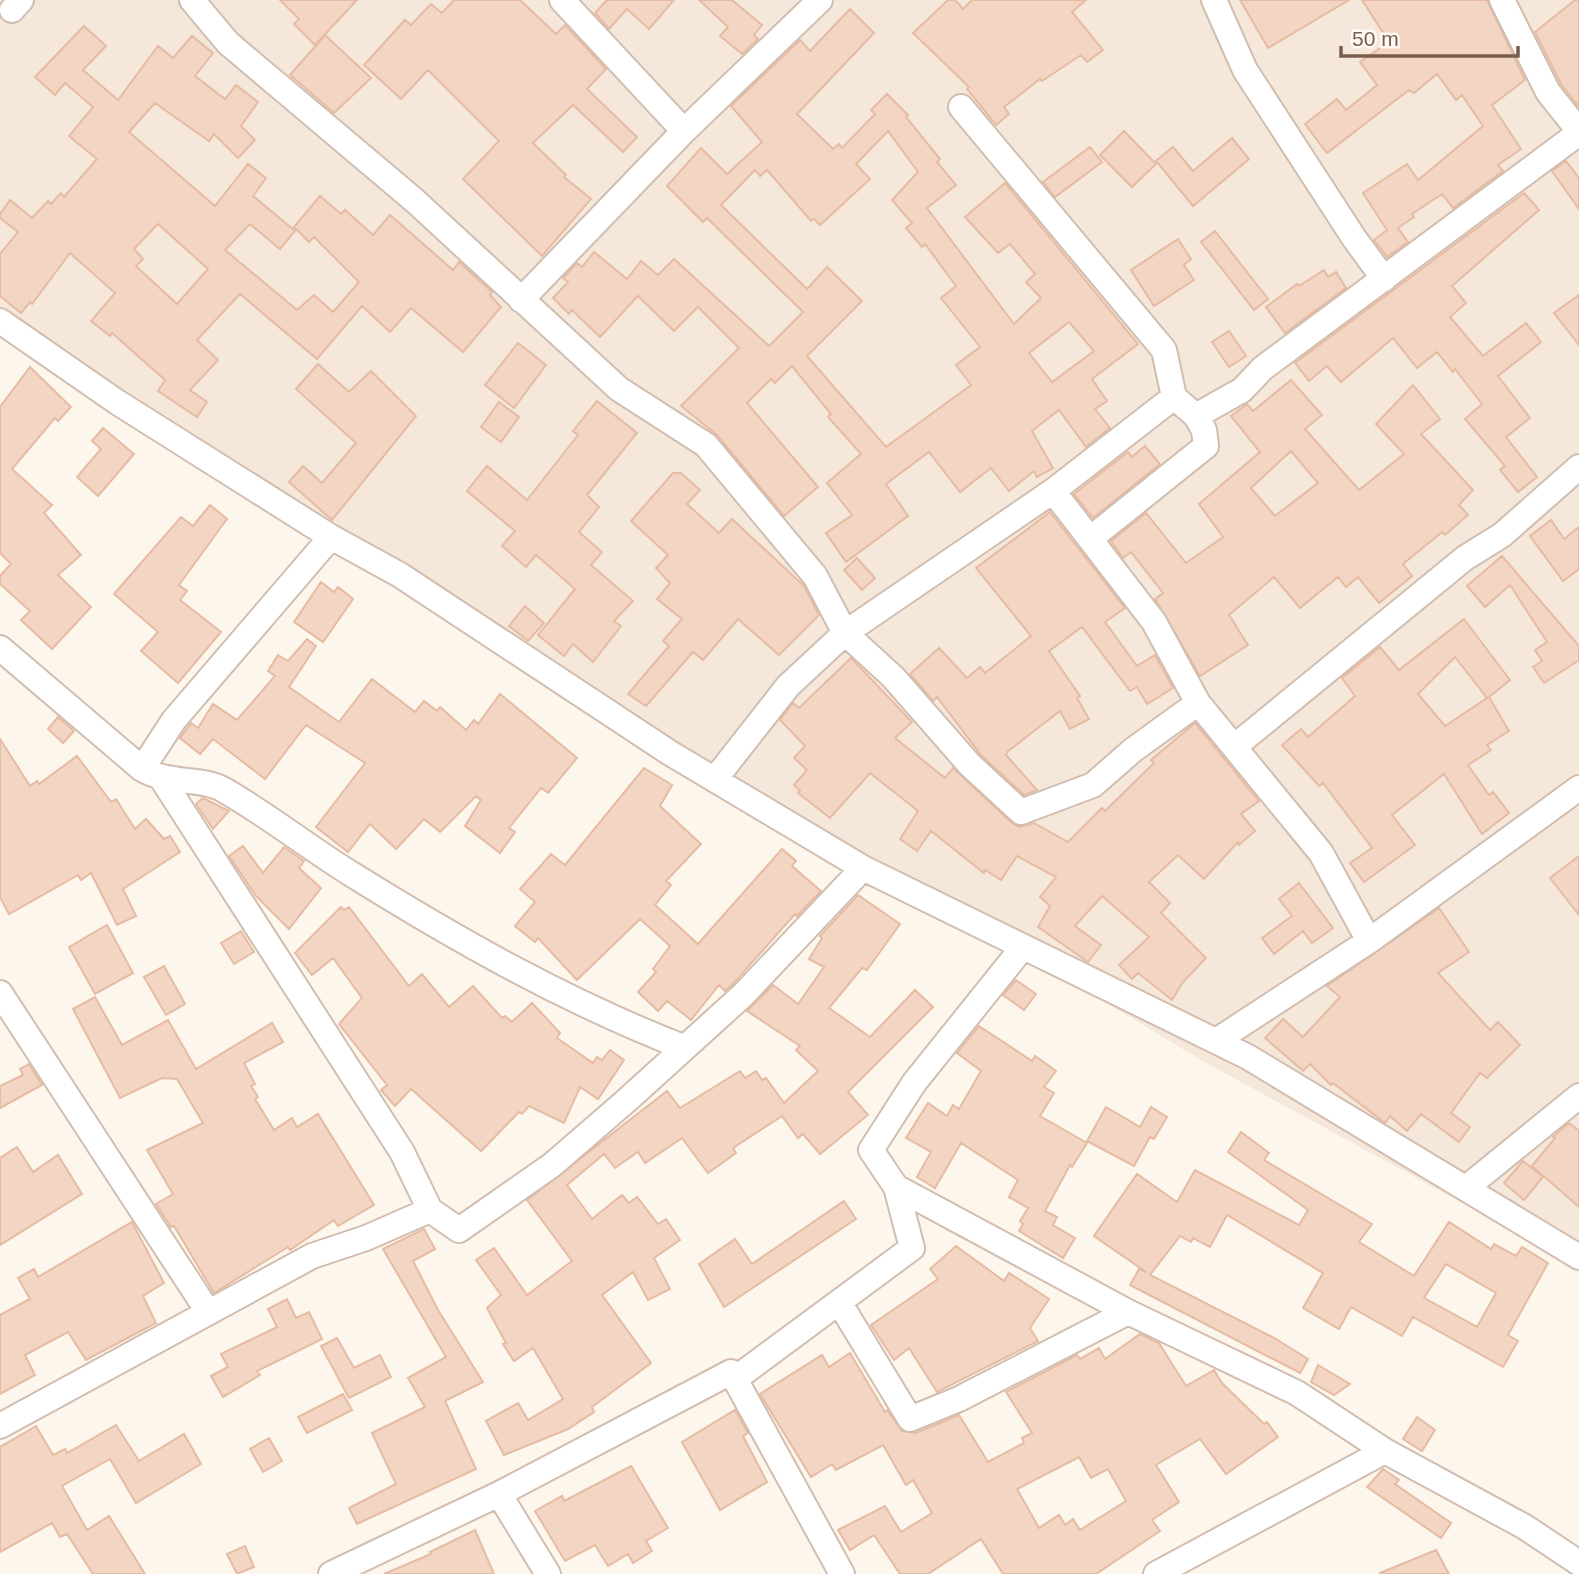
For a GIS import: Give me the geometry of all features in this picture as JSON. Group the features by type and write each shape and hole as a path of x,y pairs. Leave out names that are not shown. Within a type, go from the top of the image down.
{"street":[{"path":"192,0 228,43 414,200 619,388 706,445 815,576 845,633 893,677 970,765 1021,812 1093,785 1133,750 1198,703"},
{"path":"562,0 684,131"},
{"path":"521,300 684,131 820,0"},
{"path":"1214,0 1245,70 1354,238 1384,279"},
{"path":"1196,416 1242,390 1263,368 1579,132 1548,92 1502,0"},
{"path":"961,107 1164,350 1174,397 1196,416 1203,430 1206,446 1090,539"},
{"path":"0,321 117,402 331,537 400,575 659,745 863,868 1248,1057 1579,1257"},
{"path":"715,779 788,686 845,633 1053,491 1174,397"},
{"path":"1234,747 1465,558 1502,535 1579,467"},
{"path":"1053,491 1154,622 1198,703 1321,853 1370,941"},
{"path":"152,774 174,720 331,537"},
{"path":"0,648 152,774 402,1152 430,1210 459,1230 552,1165 743,995 863,868"},
{"path":"152,774 221,788 351,874 485,955 609,1018 683,1047"},
{"path":"1216,1041 1370,941 1579,788"},
{"path":"735,1379 912,1248 895,1187 871,1150 914,1083 1023,947"},
{"path":"0,993 146,1220 208,1310"},
{"path":"1466,1188 1579,1096"},
{"path":"895,1187 1128,1311 1297,1393 1385,1451 1525,1527 1579,1563"},
{"path":"0,1426 208,1310 312,1256 366,1238 430,1210"},
{"path":"839,1301 910,1419 959,1399 1128,1311"},
{"path":"331,1574 499,1494 731,1372 842,1574"},
{"path":"1156,1574 1385,1451"},
{"path":"499,1494 548,1574"}],"shaded area":[{"path":"0,0 1579,0 1579,1267 1199,1059 301,512 0,310"}],"building":[{"path":"280,0 357,0 315,45 294,24 299,19"},
{"path":"454,0 520,0 556,34 565,25 606,69 587,89 637,137 623,152 573,105 533,143 566,175 564,177 591,199 542,256 463,179 499,141 428,70 401,99 364,65 405,20 411,25 431,4 442,13"},
{"path":"607,0 674,0 649,29 627,9 609,29 595,13"},
{"path":"699,0 732,0 762,25 754,35 758,39 742,54 720,36 728,27"},
{"path":"948,0 955,0 963,9 972,0 1086,0 1072,12 1103,50 1087,62 1081,55 1042,81 1040,79 1004,107 1009,114 996,125 967,89 969,87 913,33"},
{"path":"1240,0 1349,0 1268,48"},
{"path":"1362,0 1487,0 1525,80 1492,105 1521,149 1498,165 1503,171 1453,208 1442,194 1412,214 1414,217 1398,228 1408,242 1387,257 1374,240 1387,230 1363,193 1407,164 1418,180 1483,126 1462,95 1456,100 1437,74 1414,93 1409,90 1327,153 1305,124 1337,99 1346,110 1377,85 1360,62 1389,42"},
{"path":"1575,0 1579,0 1579,107 1561,84 1535,32"},
{"path":"850,9 874,33 797,114 833,149 839,144 842,148 875,114 871,110 887,94 908,115 906,117 940,159 937,162 956,185 927,208 1014,324 1041,298 1026,282 1035,274 1010,244 998,253 965,217 1005,183 1138,344 1092,379 1107,401 1095,409 1110,428 1086,447 1059,410 1032,431 1053,468 1037,477 1034,471 1009,491 991,468 960,492 929,452 886,484 908,516 846,562 826,533 852,515 827,483 861,454 828,417 831,414 792,366 775,383 771,379 747,403 818,487 784,516 717,435 681,406 739,348 698,307 674,331 638,296 600,337 572,310 569,314 553,298 568,282 563,278 577,263 582,267 594,252 627,279 641,261 658,275 674,259 769,346 803,312 707,218 703,222 667,186 701,148 727,174 762,142 731,106 800,40 810,51","holes":["888,131 918,172 892,200 912,223 906,228 922,247 925,244 956,286 941,298 980,347 956,365 971,385 886,447 807,356 862,301 827,267 807,289 721,205 755,170 760,176 767,170 811,221 814,219 820,225 870,179 856,164","1069,322 1094,351 1052,382 1029,353"]},
{"path":"84,26 106,46 83,70 118,100 158,46 173,58 192,36 213,53 195,76 225,99 236,85 258,102 241,126 255,140 238,158 214,134 209,141 155,103 129,132 215,206 248,164 266,178 253,196 295,231 280,249 250,224 225,250 297,310 314,295 333,312 359,282 314,237 309,242 294,227 320,196 341,214 345,210 373,235 390,215 453,270 459,262 492,292 490,295 501,307 463,352 411,308 390,332 362,306 317,359 240,294 197,340 218,360 190,390 207,402 197,417 158,391 165,380 112,333 110,336 91,321 115,293 70,253 32,304 30,302 21,313 0,296 0,254 18,232 0,218 0,214 10,200 32,218 48,201 51,204 61,193 64,197 97,159 69,136 93,107 65,83 55,95 35,77","holes":["158,224 208,269 177,304 136,266 143,259 134,249"]},
{"path":"325,35 371,78 334,113 290,75"},
{"path":"1124,131 1156,164 1132,187 1100,155"},
{"path":"1232,138 1249,159 1193,206 1156,161 1173,147 1193,171"},
{"path":"1090,147 1102,162 1055,197 1043,182"},
{"path":"1566,161 1579,178 1579,209 1552,171"},
{"path":"1524,193 1539,210 1452,286 1466,303 1450,317 1483,356 1526,323 1541,342 1498,376 1530,418 1506,437 1537,477 1518,492 1500,470 1505,466 1465,419 1482,404 1455,369 1453,372 1437,352 1417,368 1393,338 1341,382 1327,366 1309,381 1295,363"},
{"path":"1215,231 1268,299 1254,310 1201,242"},
{"path":"1178,239 1191,259 1184,265 1194,280 1154,306 1131,270"},
{"path":"1324,270 1328,277 1336,272 1346,288 1285,333 1266,307 1297,284 1299,286"},
{"path":"1579,295 1579,345 1554,313"},
{"path":"1229,331 1246,356 1229,367 1212,342"},
{"path":"518,343 546,365 514,408 485,385"},
{"path":"318,364 349,392 371,371 416,416 332,520 289,482 303,466 322,483 356,443 296,389"},
{"path":"30,367 71,407 58,421 55,418 12,469 52,505 44,513 81,555 58,575 91,607 52,649 21,620 30,611 0,584 0,576 11,564 0,553 0,407"},
{"path":"1291,380 1322,415 1305,429 1359,490 1404,454 1376,424 1413,385 1440,419 1421,434 1473,490 1459,505 1468,515 1445,535 1442,532 1403,564 1412,576 1379,603 1358,577 1346,587 1338,577 1300,608 1274,577 1229,615 1248,645 1200,676 1155,599 1163,593 1131,552 1123,558 1111,541 1146,513 1186,563 1223,537 1199,504 1260,452 1231,416 1247,404 1253,411","holes":["1291,451 1318,483 1275,516 1251,488"]},
{"path":"597,401 637,433 587,495 599,507 579,532 602,552 591,565 633,601 614,621 621,626 593,662 573,644 564,656 538,635 575,589 536,555 526,567 502,546 515,531 467,491 487,466 527,500 578,435 573,431"},
{"path":"499,402 519,417 501,442 481,427"},
{"path":"103,428 134,454 98,496 77,477 101,449 92,441"},
{"path":"1145,446 1160,464 1093,518 1074,494 1128,452 1132,457"},
{"path":"673,473 681,473 700,490 687,504 719,533 732,519 804,586 819,615 779,655 738,619 703,660 693,652 646,706 628,694 669,646 663,641 682,619 657,599 670,583 656,568 668,555 631,521"},
{"path":"210,505 227,519 179,585 187,591 180,600 221,632 178,683 141,651 158,632 114,594 181,517 193,526"},
{"path":"1050,512 1125,608 1105,622 1137,666 1155,655 1173,688 1147,704 1137,687 1130,691 1082,627 1049,651 1080,696 1077,698 1089,719 1070,729 1060,711 1007,752 1006,755 1037,790 1024,795 981,755 937,697 933,701 910,674 939,648 967,678 980,667 985,673 1031,636 976,568"},
{"path":"1551,520 1564,539 1579,527 1579,569 1563,581 1530,536"},
{"path":"1502,556 1579,646 1579,660 1544,683 1533,667 1542,661 1535,650 1547,642 1510,585 1485,607 1467,586"},
{"path":"857,558 875,578 862,590 844,570"},
{"path":"321,582 334,592 338,587 353,599 323,642 294,622"},
{"path":"525,606 544,623 528,641 509,626"},
{"path":"1464,619 1510,680 1489,697 1509,731 1487,745 1491,750 1468,765 1489,795 1493,792 1509,813 1482,834 1444,774 1392,815 1415,845 1364,882 1350,863 1372,848 1323,783 1319,786 1282,745 1301,729 1308,737 1355,696 1342,678 1380,647 1399,670","holes":["1455,657 1487,698 1445,726 1418,694"]},
{"path":"307,639 316,646 289,687 339,722 372,679 415,712 424,701 437,711 440,707 466,730 474,720 478,724 500,694 577,758 548,793 541,788 509,828 515,832 500,853 465,826 481,800 476,796 440,832 424,819 396,849 370,824 348,852 316,827 365,763 306,725 265,779 213,739 200,754 180,738 191,723 198,728 213,704 237,720 275,676 268,671 278,655 288,661"},
{"path":"851,658 912,722 895,738 945,778 953,768 1012,823 1019,827 1034,823 1068,842 1102,808 1105,811 1154,763 1151,760 1195,723 1259,801 1241,814 1255,831 1239,845 1238,842 1204,879 1178,855 1149,882 1170,903 1161,913 1206,958 1183,982 1172,1000 1138,973 1132,979 1119,965 1149,937 1102,896 1075,926 1101,945 1088,962 1038,927 1050,906 1040,897 1056,877 1017,856 1001,880 985,870 984,873 931,831 917,851 900,839 918,811 870,773 830,818 798,793 800,791 794,785 807,770 794,758 805,746 780,720 793,703 799,708"},
{"path":"58,717 74,731 63,743 48,729"},
{"path":"0,739 30,786 37,781 39,784 77,756 111,802 116,799 135,829 146,819 164,839 170,836 180,852 123,889 136,916 117,925 91,873 81,880 78,875 9,914 0,897"},
{"path":"644,768 672,785 660,806 701,844 666,881 671,885 655,905 698,944 782,849 796,861 792,866 821,891 797,916 795,914 733,984 725,991 719,985 691,1020 667,1001 658,1011 638,992 656,972 653,969 670,946 640,919 577,980 538,938 535,942 515,926 535,902 520,889 551,854 565,865"},
{"path":"203,798 229,811 213,829 196,804"},
{"path":"243,846 263,873 284,847 304,861 299,868 321,888 289,929 256,896 229,856"},
{"path":"1579,856 1579,915 1550,878"},
{"path":"1299,883 1333,928 1312,943 1303,931 1274,954 1262,938 1292,916 1279,899"},
{"path":"858,895 900,924 867,970 862,968 829,1008 870,1037 915,990 933,1007 848,1092 868,1115 820,1154 803,1134 798,1138 782,1116 733,1148 736,1153 708,1173 682,1138 645,1163 638,1152 615,1168 604,1154 567,1185 592,1219 622,1195 629,1203 637,1197 658,1224 666,1219 680,1240 654,1258 670,1289 648,1300 633,1272 602,1295 651,1363 592,1407 594,1412 568,1429 504,1455 486,1421 518,1403 528,1420 563,1399 533,1348 514,1361 503,1344 506,1343 487,1308 501,1295 476,1260 494,1248 527,1295 572,1261 527,1200 667,1091 680,1108 740,1071 745,1078 756,1071 762,1080 766,1078 784,1103 818,1071 796,1050 800,1046 747,1011 773,985 798,1004 824,967 809,959 822,938 820,936"},
{"path":"341,907 344,910 349,907 409,986 422,974 449,1007 473,986 502,1018 505,1016 512,1022 532,1003 560,1033 557,1038 593,1063 597,1057 602,1060 610,1050 624,1060 598,1099 580,1087 564,1123 529,1106 522,1114 519,1112 481,1151 411,1089 395,1106 381,1090 387,1085 339,1024 362,998 333,958 312,975 295,953"},
{"path":"1439,908 1469,952 1438,973 1490,1030 1498,1022 1520,1045 1487,1078 1480,1073 1451,1113 1470,1127 1459,1142 1421,1114 1407,1131 1390,1116 1385,1123 1333,1083 1331,1085 1310,1064 1303,1071 1265,1038 1283,1019 1303,1037 1340,997 1327,986"},
{"path":"107,925 133,973 95,994 69,947"},
{"path":"241,931 254,952 234,964 221,943"},
{"path":"164,966 185,1004 166,1015 144,977"},
{"path":"1016,980 1036,994 1024,1010 1003,995"},
{"path":"95,997 122,1045 168,1020 196,1069 272,1023 283,1042 244,1063 255,1084 251,1086 258,1097 255,1099 274,1130 292,1118 297,1127 318,1114 374,1205 338,1226 334,1220 290,1250 288,1247 214,1293 174,1226 171,1227 156,1204 173,1194 147,1150 203,1123 177,1079 162,1078 120,1098 73,1009"},
{"path":"979,1026 1032,1061 1035,1056 1056,1071 1044,1087 1054,1093 1040,1116 1087,1143 1072,1167 1070,1165 1045,1211 1057,1217 1053,1225 1075,1238 1063,1258 1019,1231 1023,1224 1020,1221 1028,1208 1009,1197 1018,1180 961,1143 935,1188 917,1177 931,1152 906,1138 928,1103 947,1116 953,1105 959,1109 981,1071 957,1053"},
{"path":"29,1064 42,1085 0,1108 0,1086 23,1075 20,1069"},
{"path":"1106,1107 1140,1127 1151,1107 1167,1117 1154,1139 1150,1137 1134,1166 1087,1141"},
{"path":"1569,1123 1579,1131 1579,1207 1532,1166 1555,1138 1553,1137"},
{"path":"1241,1132 1269,1153 1264,1160 1372,1224 1359,1242 1414,1276 1449,1222 1491,1249 1494,1244 1516,1256 1522,1247 1548,1263 1508,1335 1518,1341 1503,1367 1413,1317 1402,1336 1351,1307 1339,1329 1303,1308 1323,1273 1227,1215 1210,1247 1193,1238 1191,1242 1180,1236 1150,1275 1276,1339 1308,1359 1300,1373 1130,1285 1139,1269 1146,1272 1094,1236 1137,1174 1177,1202 1195,1170 1299,1225 1308,1210 1228,1152","holes":["1446,1264 1496,1293 1477,1327 1424,1298"]},
{"path":"17,1147 33,1172 58,1155 82,1194 0,1245 0,1158"},
{"path":"1523,1161 1543,1177 1524,1200 1504,1183"},
{"path":"844,1201 856,1219 724,1307 699,1264 735,1239 752,1264"},
{"path":"132,1222 164,1283 143,1296 156,1323 86,1360 68,1332 25,1355 35,1375 0,1394 0,1315 30,1299 18,1278 34,1269 38,1277"},
{"path":"424,1229 435,1249 413,1261 438,1310 483,1382 445,1401 476,1469 357,1524 349,1508 396,1484 372,1433 425,1407 408,1378 446,1357 383,1249"},
{"path":"956,1246 1004,1281 1009,1273 1049,1299 1030,1328 1038,1341 937,1392 909,1348 894,1360 871,1325 938,1279 930,1269"},
{"path":"287,1299 296,1318 309,1312 322,1339 257,1371 260,1375 223,1397 211,1376 228,1367 221,1354 277,1327 268,1309"},
{"path":"1140,1334 1159,1343 1186,1386 1214,1370 1222,1383 1264,1424 1267,1422 1278,1437 1226,1474 1200,1439 1156,1465 1179,1502 1152,1520 1160,1531 1096,1574 1003,1574 981,1539 928,1574 900,1574 874,1535 850,1550 838,1530 885,1506 901,1532 932,1513 913,1480 906,1485 883,1445 836,1470 832,1464 811,1477 760,1394 822,1355 829,1367 850,1353 885,1412 887,1410 902,1431 916,1433 959,1415 988,1462 1024,1443 1022,1438 1032,1433 1006,1392 1077,1355 1080,1359 1099,1348 1105,1359","holes":["1079,1457 1091,1478 1108,1469 1126,1501 1080,1530 1073,1519 1065,1525 1059,1515 1039,1528 1017,1489"]},
{"path":"337,1338 354,1368 380,1355 391,1377 349,1398 321,1346"},
{"path":"1318,1365 1350,1384 1334,1395 1311,1382"},
{"path":"343,1394 352,1410 307,1433 298,1417"},
{"path":"735,1410 748,1433 743,1436 767,1482 720,1510 682,1442"},
{"path":"1417,1417 1435,1430 1422,1451 1403,1439"},
{"path":"116,1425 139,1461 184,1434 201,1464 136,1503 110,1459 62,1486 87,1530 109,1516 145,1574 93,1574 67,1534 60,1537 52,1523 0,1552 0,1447 36,1426 53,1455 65,1449 67,1453"},
{"path":"269,1438 282,1461 263,1472 250,1449"},
{"path":"631,1466 668,1528 646,1541 652,1551 633,1563 628,1554 608,1566 595,1545 565,1561 535,1511 562,1496 564,1501"},
{"path":"1383,1469 1399,1480 1395,1484 1451,1523 1441,1538 1367,1487"},
{"path":"475,1530 494,1574 384,1574 431,1554 430,1552"},
{"path":"245,1546 254,1567 237,1574 227,1554"},
{"path":"1436,1550 1449,1574 1380,1574 1380,1573"}]}
